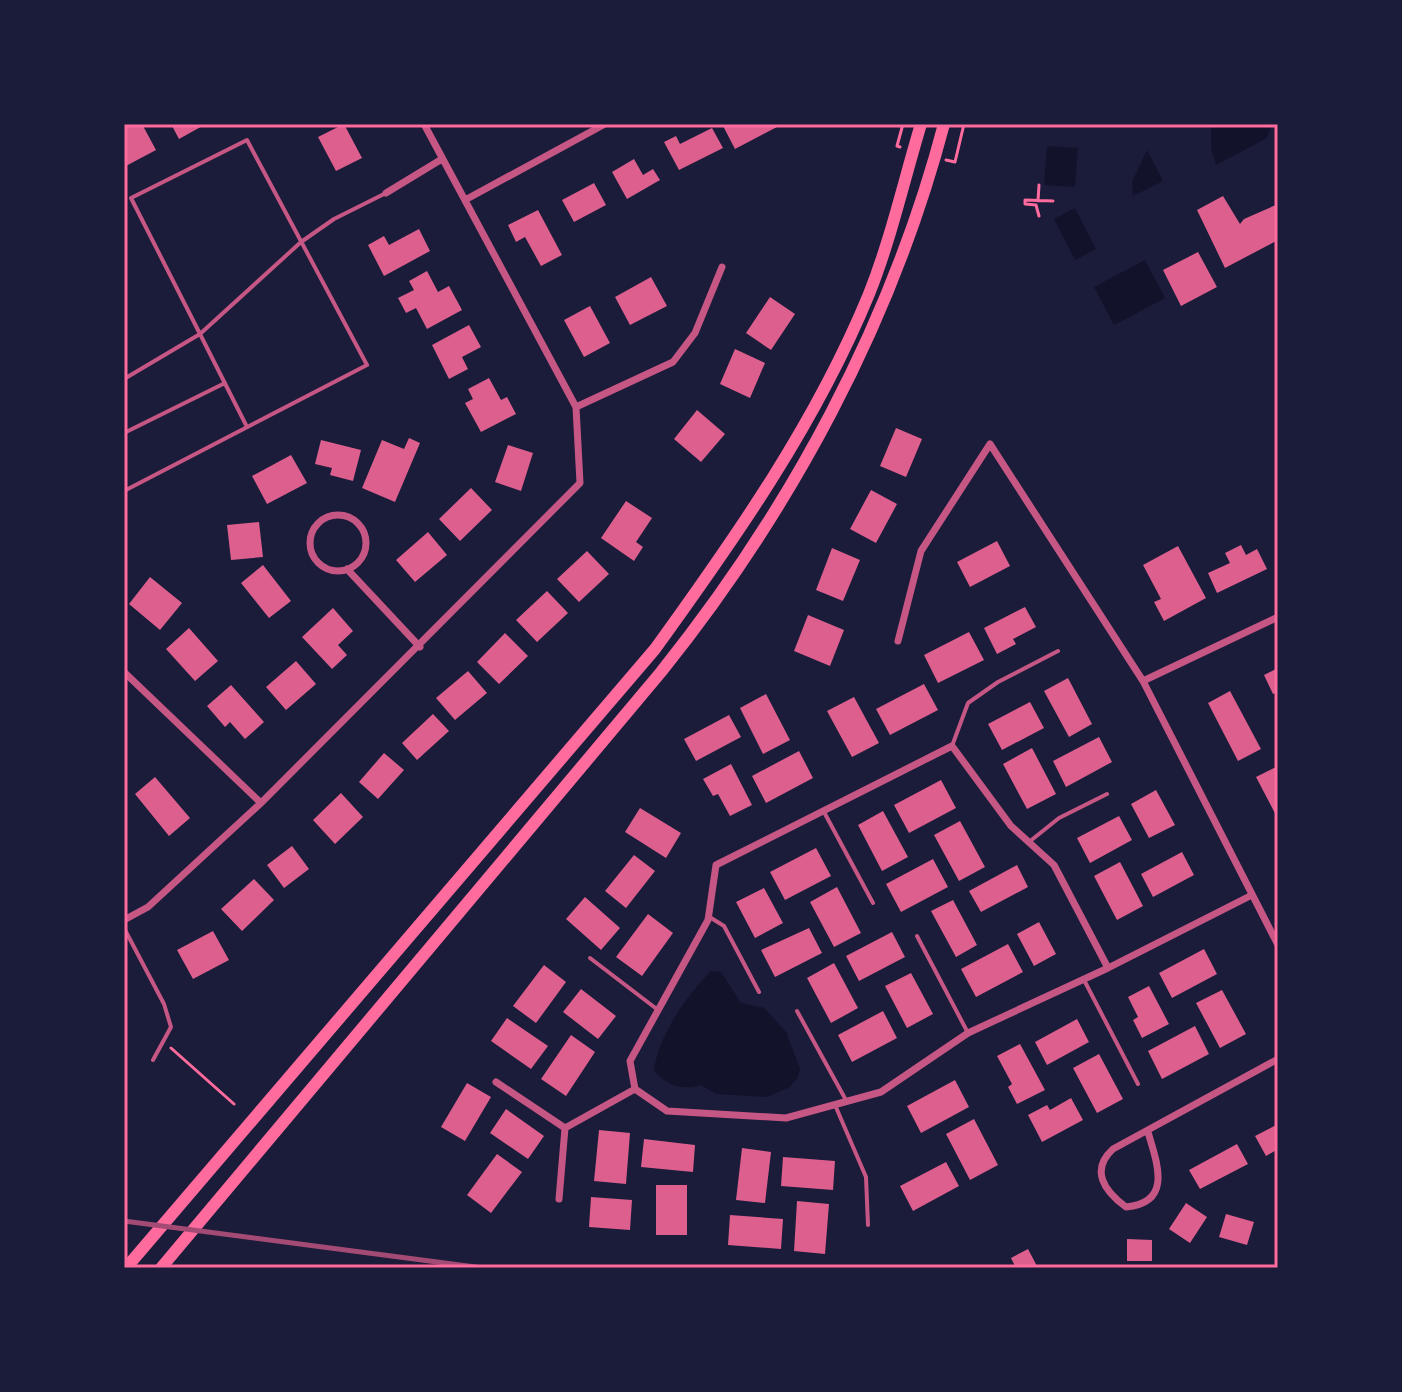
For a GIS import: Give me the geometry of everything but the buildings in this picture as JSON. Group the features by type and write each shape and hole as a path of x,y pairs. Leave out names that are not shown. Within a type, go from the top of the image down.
{"main road":[{"path":"126,1268 655,649 725,552 815,406 869,293 921,124"},
{"path":"161,1268 661,672 730,580 798,473 875,327 912,227 944,124"}],"street":[{"path":"124,920 148,907 261,803 420,647 580,483 576,407 424,124"},
{"path":"465,200 605,124"},
{"path":"386,193 442,159"},
{"path":"576,407 673,362 695,333 722,267"},
{"path":"898,641 921,551 990,444 1143,681 1250,896 1278,945"},
{"path":"347,569 361,559 365,534 355,521 331,516 316,526 310,542 312,551 322,565 347,569 420,647"},
{"path":"1143,681 1278,617"},
{"path":"124,672 261,803"},
{"path":"1108,968 1054,865 1011,826 952,746 716,865 708,916 630,1061 635,1089 667,1111 786,1118 881,1092 968,1033 1108,968 1250,896"},
{"path":"1148,1132 1160,1174 1156,1193 1141,1206 1126,1207 1109,1195 1100,1178 1103,1158 1113,1149 1278,1059"},
{"path":"496,1082 565,1128"},
{"path":"565,1128 635,1089"},
{"path":"559,1199 565,1128"}],"lane":[{"path":"124,491 367,365 247,140 131,198 247,427"},
{"path":"124,379 200,334 301,242 334,219 386,193"},
{"path":"124,433 225,383"},
{"path":"952,746 968,703 998,682 1058,651"},
{"path":"1029,842 1059,818 1107,794"},
{"path":"823,810 873,903"},
{"path":"708,916 724,926 759,992"},
{"path":"124,928 164,1004 171,1027 153,1060"},
{"path":"917,936 968,1033"},
{"path":"590,958 658,1010"},
{"path":"1083,979 1138,1084"},
{"path":"797,1011 847,1102"},
{"path":"835,1105 866,1177 868,1225"}],"path":[{"path":"897,146 903,124"},
{"path":"955,162 964,124"},
{"path":"1038,201 1039,185"},
{"path":"1039,216 1041,214 1036,205 1025,204 1025,200 1053,201"},
{"path":"165,1042 234,1104"}],"shaded area":[{"path":"1211,124 1272,124 1267,138 1216,165 1211,148"},
{"path":"1047,146 1078,148 1075,187 1044,185"},
{"path":"1147,150 1163,181 1133,196 1132,182"},
{"path":"1075,208 1096,249 1075,260 1054,219"},
{"path":"1145,260 1165,298 1114,325 1094,287"},
{"path":"711,971 721,972 741,1003 764,1008 786,1032 800,1069 790,1087 767,1097 716,1094 701,1085 675,1086 654,1071 667,1030"}],"railway":[{"path":"124,1221 483,1268"}]}
